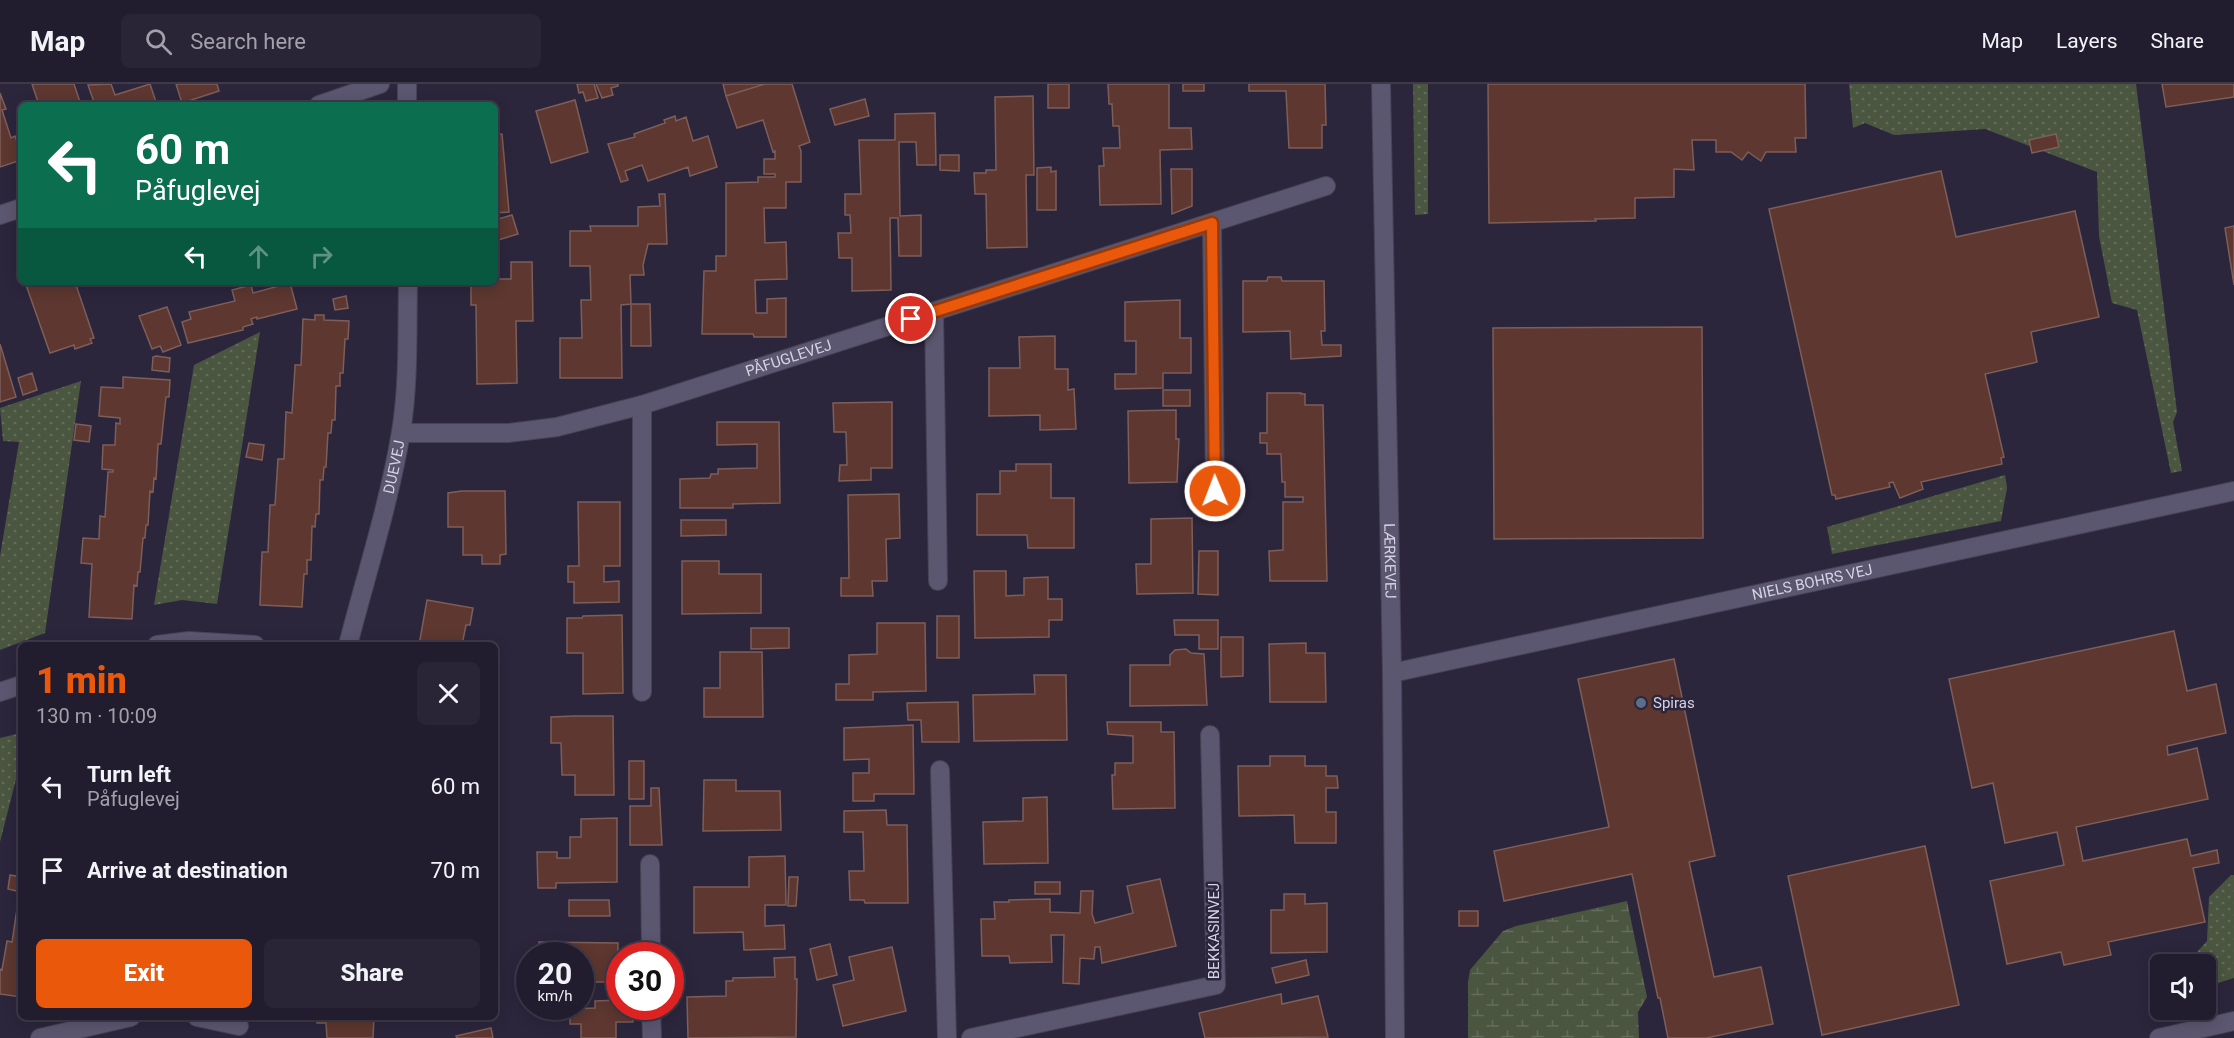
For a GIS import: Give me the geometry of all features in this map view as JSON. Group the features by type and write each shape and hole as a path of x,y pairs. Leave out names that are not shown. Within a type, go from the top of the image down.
{"street":[{"path":"328,102 380,84"},
{"path":"407,84 407,102"},
{"name":"LÆRKEVEJ","path":"1381,84 1392,673 1395,1038"},
{"name":"PÅFUGLEVEJ","path":"401,432 508,433 557,427 642,405 1326,186"},
{"path":"0,215 18,209"},
{"path":"1212,223 1215,491"},
{"name":"DUEVEJ","path":"349,642 384,508 401,432 407,382 408,285"},
{"path":"934,312 938,581"},
{"path":"642,405 642,692"},
{"name":"NIELS BOHRS VEJ","path":"1392,673 2234,492"},
{"path":"181,642 206,642"},
{"path":"0,692 18,686"},
{"name":"BEKKASINVEJ","path":"971,1038 1216,985 1210,735"},
{"path":"940,770 947,1038"},
{"path":"650,864 651,942"},
{"path":"40,1038 118,1020"},
{"path":"210,1020 239,1027"},
{"path":"651,1020 652,1038"},
{"path":"2159,1038 2234,1021"}],"green space":[{"path":"1413,84 1428,84 1428,214 1415,215"},
{"path":"1849,84 2136,84 2177,412 2173,422 2182,471 2171,473 2137,310 2112,303 2099,236 2097,172 1985,129 1894,135 1865,123 1853,128"},
{"path":"260,332 217,604 182,600 154,605 194,365"},
{"path":"81,381 45,633 0,650 0,556 19,442 3,441 0,408"},
{"path":"2005,475 2007,488 2001,521 1832,554 1827,527"},
{"path":"18,734 18,772 0,842 0,738"},
{"path":"2231,875 2234,875 2234,978 2216,984 2216,954 2195,954 2207,941 2209,897"},
{"path":"1627,901 1647,997 1638,1012 1639,1038 1468,1038 1470,970 1503,931 1516,926"}],"building":[{"path":"32,84 74,84 80,102 38,102"},
{"path":"111,84 115,95 150,84 156,102 94,102 88,85"},
{"path":"176,84 217,84 219,91 182,102"},
{"path":"577,84 594,84 598,98 586,101 583,92 579,93"},
{"path":"596,84 618,84 618,86 611,88 613,95 602,98"},
{"path":"723,84 765,84 726,96"},
{"path":"765,84 792,84 810,142 799,146 801,182 786,182 786,208 764,208 765,243 786,242 787,279 755,280 756,313 767,313 767,299 786,298 786,337 754,337 753,334 702,334 704,271 716,271 716,256 726,256 726,183 758,182 758,177 775,177 775,174 764,174 764,159 775,159 775,151 773,152 763,120 737,128 726,96"},
{"path":"1048,84 1069,84 1069,108 1048,108"},
{"path":"1108,84 1169,84 1169,128 1191,128 1192,149 1160,150 1161,204 1100,205 1099,166 1104,166 1103,148 1120,148 1119,126 1113,126"},
{"path":"1183,84 1204,84 1204,91 1183,91"},
{"path":"1249,84 1325,84 1326,125 1322,125 1322,148 1289,148 1286,91 1249,91"},
{"path":"1488,84 1805,84 1806,138 1795,138 1796,152 1766,152 1761,161 1748,152 1742,160 1731,152 1716,152 1716,140 1692,140 1694,170 1674,169 1674,197 1635,198 1635,218 1489,223"},
{"path":"2162,84 2234,84 2234,97 2166,107"},
{"path":"0,93 6,109 2,110 11,138 15,136 18,144 18,161 0,167"},
{"path":"1033,96 1034,175 1026,175 1027,247 987,248 986,194 975,194 974,173 996,170 995,97"},
{"path":"865,99 869,116 835,125 830,109"},
{"path":"575,100 588,152 551,163 536,111"},
{"path":"935,113 936,165 917,165 916,142 899,142 900,216 921,215 921,256 899,256 898,218 890,218 891,290 852,291 852,258 839,258 838,233 851,233 850,215 845,215 845,194 861,194 859,140 895,140 895,114"},
{"path":"675,116 676,121 686,117 693,141 708,136 717,167 690,176 688,167 648,181 642,165 625,171 628,180 621,182 608,144 635,137 634,134 665,123 664,120"},
{"path":"502,134 509,212 498,213 498,135"},
{"path":"2056,134 2059,147 2032,153 2029,140"},
{"path":"940,155 959,155 959,171 940,170"},
{"path":"1051,167 1051,172 1056,171 1056,210 1037,210 1037,168"},
{"path":"1171,169 1192,169 1192,206 1172,214"},
{"path":"1941,171 1956,237 2075,211 2099,317 2031,332 2037,362 1985,374 2004,457 2001,458 2002,464 1921,482 1923,489 1900,498 1893,482 1889,483 1890,487 1836,499 1835,495 1832,495 1769,209"},
{"path":"659,194 665,194 667,244 648,244 643,265 644,275 630,275 631,304 621,305 622,378 560,378 560,338 582,338 581,300 591,300 590,266 570,266 570,231 591,231 590,226 638,226 638,207 660,206"},
{"path":"512,215 518,234 498,240 498,219"},
{"path":"2234,226 2234,285 2225,228"},
{"path":"511,262 532,262 533,321 516,321 517,383 477,384 476,305 471,305 471,285 498,285 498,279 511,279"},
{"path":"1268,277 1281,277 1282,281 1324,281 1325,331 1321,331 1322,345 1341,345 1341,356 1291,359 1290,331 1243,332 1243,281 1267,281"},
{"path":"26,285 76,285 94,338 90,339 92,343 75,349 74,345 50,353"},
{"path":"251,285 253,293 291,285 297,309 257,319 257,317 251,319 253,324 243,327 243,330 188,343 182,322 191,319 189,312 235,301 232,290"},
{"path":"346,296 348,308 335,310 333,299"},
{"path":"1180,300 1180,338 1191,338 1191,373 1163,373 1163,388 1115,389 1115,374 1136,374 1136,341 1125,341 1125,302"},
{"path":"631,304 650,304 651,346 631,346"},
{"path":"167,307 181,345 163,352 160,346 152,349 139,316"},
{"path":"315,315 324,315 324,320 349,321 348,339 345,339 343,373 340,373 340,386 336,386 335,420 332,420 331,433 328,433 326,467 324,467 323,480 320,480 319,514 316,514 315,527 312,526 311,560 307,560 307,574 304,574 302,607 260,605 262,552 268,552 270,505 275,505 278,459 284,459 286,412 292,413 295,365 301,365 303,319 315,320"},
{"path":"1702,327 1703,538 1494,539 1493,328"},
{"path":"1055,336 1055,369 1068,369 1068,390 1074,389 1076,429 1040,430 1040,415 989,416 989,368 1020,368 1019,337"},
{"path":"0,344 16,397 0,402"},
{"path":"153,357 170,358 169,372 152,370"},
{"path":"32,373 37,390 23,395 18,378"},
{"path":"123,377 170,380 169,397 166,397 161,444 158,444 156,479 154,478 153,492 150,491 148,525 146,525 145,538 143,538 140,572 138,572 137,586 134,585 132,619 89,617 92,564 81,563 83,538 99,539 100,516 105,517 108,472 113,472 113,470 102,469 103,445 115,445 116,423 120,424 120,418 99,416 101,387 123,388"},
{"path":"1163,390 1190,390 1190,406 1163,406"},
{"path":"1267,393 1301,393 1305,394 1305,405 1323,405 1327,581 1270,581 1269,551 1283,550 1283,502 1303,502 1303,497 1285,497 1281,454 1267,454 1267,443 1260,443 1260,433 1267,433"},
{"path":"892,402 892,468 871,468 871,480 839,481 840,465 847,465 846,432 834,432 833,403"},
{"path":"1176,410 1176,439 1179,439 1177,482 1129,483 1128,411"},
{"path":"717,422 779,422 780,503 733,504 733,508 680,508 680,479 710,478 711,474 718,474 718,469 757,468 757,444 717,445"},
{"path":"76,424 91,426 89,442 74,440"},
{"path":"249,443 264,445 262,460 246,457"},
{"path":"1016,464 1051,464 1051,498 1074,498 1074,548 1028,548 1027,535 977,535 977,494 1000,494 1000,471 1016,471"},
{"path":"505,491 506,554 500,555 500,564 482,564 482,555 463,555 463,527 448,527 448,493"},
{"path":"899,494 900,538 886,539 887,581 872,581 873,596 841,596 841,578 849,578 848,495"},
{"path":"578,502 620,502 620,566 604,566 604,582 619,581 619,602 574,603 574,582 568,582 568,566 579,566"},
{"path":"1192,518 1193,593 1137,594 1136,564 1151,564 1151,519"},
{"path":"681,520 726,520 726,535 681,536"},
{"path":"1199,551 1218,551 1218,595 1198,594"},
{"path":"682,561 719,561 719,574 761,574 761,613 682,614"},
{"path":"974,571 1006,571 1006,596 1024,595 1024,578 1048,577 1048,599 1062,599 1062,620 1049,620 1049,637 975,638"},
{"path":"427,600 473,608 470,625 466,625 463,642 420,642"},
{"path":"622,615 623,693 583,694 583,653 567,653 567,618"},
{"path":"937,616 959,616 959,658 937,658"},
{"path":"1174,620 1218,620 1218,649 1199,649 1199,635 1175,635"},
{"path":"877,623 925,623 926,691 873,692 873,700 836,700 836,684 849,684 849,655 877,654"},
{"path":"751,628 789,628 789,648 751,649"},
{"path":"2174,631 2187,691 2216,684 2226,733 2167,746 2168,755 2197,748 2208,799 2076,827 2083,861 2187,839 2191,856 2217,850 2219,863 2193,868 2205,922 2108,942 2111,955 2064,965 2061,952 2007,964 1990,881 2064,865 2057,832 2005,843 1993,783 1972,788 1949,679"},
{"path":"1221,637 1243,637 1243,676 1221,677"},
{"path":"1306,643 1306,653 1325,653 1326,702 1270,702 1269,644"},
{"path":"1186,649 1191,653 1204,654 1207,705 1130,706 1130,665 1170,665 1170,655 1175,650"},
{"path":"720,652 762,652 763,717 704,717 704,688 720,688"},
{"path":"1674,659 1715,856 1689,862 1714,977 1761,967 1773,1024 1706,1038 1668,1038 1632,874 1504,901 1494,851 1609,827 1578,679"},
{"path":"1034,675 1066,675 1067,740 974,741 973,695 1035,694"},
{"path":"958,702 959,742 922,742 921,720 908,720 907,703"},
{"path":"613,716 614,795 575,795 575,775 562,775 561,743 551,743 551,717"},
{"path":"1107,722 1161,722 1161,732 1174,732 1175,808 1113,809 1112,775 1115,775 1115,763 1133,763 1133,736 1108,734"},
{"path":"913,725 914,794 874,794 874,801 853,801 853,773 869,773 869,759 844,760 844,728"},
{"path":"1270,756 1305,756 1305,766 1326,766 1326,776 1337,776 1338,788 1326,788 1326,812 1336,812 1336,843 1295,843 1294,815 1239,816 1238,766 1270,766"},
{"path":"629,761 644,761 644,799 629,799"},
{"path":"704,780 736,780 736,791 780,791 781,830 703,831"},
{"path":"651,788 659,788 662,845 630,845 630,806 651,806"},
{"path":"1047,797 1048,863 984,864 983,822 1023,821 1023,798"},
{"path":"886,810 887,825 907,825 908,903 865,903 864,900 850,900 849,871 864,871 863,832 844,832 844,811"},
{"path":"617,818 617,882 556,883 556,888 538,888 537,852 557,852 557,858 570,858 570,837 581,837 581,819"},
{"path":"1925,846 1959,1005 1822,1035 1788,876"},
{"path":"785,856 786,905 765,905 765,926 784,925 785,949 744,950 743,932 694,933 694,887 749,887 749,857"},
{"path":"10,875 18,876 18,891 8,889"},
{"path":"789,877 798,877 796,906 788,906"},
{"path":"1160,879 1176,946 1102,963 1100,947 1095,947 1094,959 1080,958 1079,984 1063,983 1064,935 1051,935 1052,962 1010,963 1009,956 982,956 981,919 995,919 994,902 1050,899 1050,912 1080,913 1081,891 1093,891 1092,914 1095,923 1133,913 1127,886"},
{"path":"1035,882 1060,882 1060,894 1035,894"},
{"path":"1284,894 1305,894 1305,904 1327,903 1327,952 1271,953 1271,910 1284,910"},
{"path":"569,900 609,900 610,916 569,916"},
{"path":"18,903 18,997 0,994 0,969 2,970 7,941 12,942"},
{"path":"1459,911 1478,911 1478,926 1459,926"},
{"path":"594,943 606,943 606,982 594,982"},
{"path":"830,944 837,975 817,980 810,949"},
{"path":"892,947 906,1011 843,1026 833,985 854,980 849,957"},
{"path":"795,957 796,1037 688,1038 687,997 726,996 726,981 733,981 733,978 775,977 774,958"},
{"path":"1306,960 1309,975 1276,983 1272,968"},
{"path":"1281,994 1282,1004 1318,996 1328,1037 1205,1038 1199,1013"},
{"path":"595,1001 606,1001 606,1020 633,1020 633,1022 616,1022 616,1038 581,1038 581,1024 570,1024 570,1020 594,1020"},
{"path":"317,1020 374,1020 373,1038 327,1038 326,1023 317,1023"},
{"path":"491,1028 493,1038 457,1038 456,1036"}],"place":[{"name":"Spiras","path":"1641,703"}],"route":[{"path":"911,319 1212,223 1215,491"}]}
